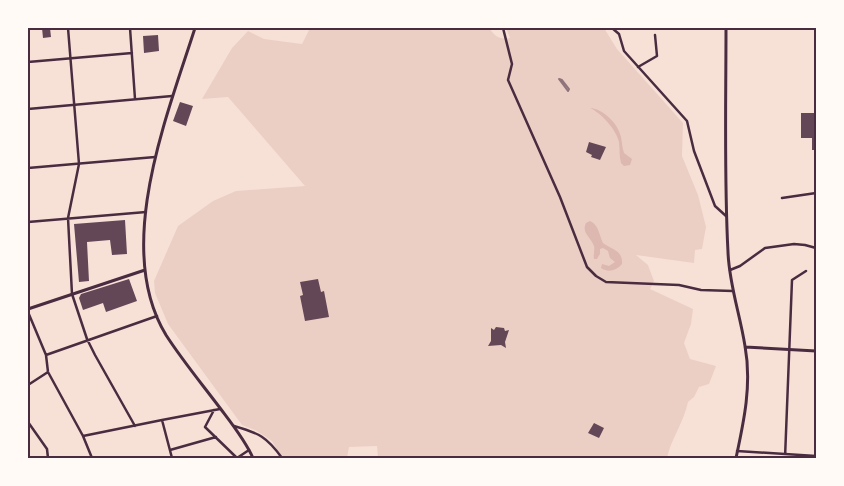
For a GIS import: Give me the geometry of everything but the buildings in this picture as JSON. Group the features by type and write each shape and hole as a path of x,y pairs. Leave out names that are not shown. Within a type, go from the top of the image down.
{"street":[{"path":"68,28 78,164 68,218 72,294 87,339 134,426"},
{"path":"130,28 136,99"},
{"path":"195,28 155,157 143,244 145,270 156,316 176,348 234,426 253,458"},
{"path":"503,28 512,64 508,80 557,189 588,267 596,276 606,282 679,285 701,290 733,291"},
{"path":"612,28 619,34 624,51 687,121 694,151 715,206 727,217"},
{"path":"726,28 727,217 730,270 745,347 748,379 748,398 736,458"},
{"path":"638,67 657,56 655,35"},
{"path":"28,62 132,53"},
{"path":"28,109 174,96"},
{"path":"28,168 155,157"},
{"path":"782,198 816,193"},
{"path":"28,222 147,212"},
{"path":"730,270 740,266 765,248 794,244 805,244 816,248"},
{"path":"92,458 83,436 48,372 46,355 28,310 145,270"},
{"path":"785,458 792,280 806,271"},
{"path":"46,355 156,316"},
{"path":"745,347 816,351"},
{"path":"28,385 48,372"},
{"path":"83,436 220,408"},
{"path":"214,410 205,427 237,458 249,450"},
{"path":"162,420 172,458"},
{"path":"28,422 47,449 48,458"},
{"path":"234,426 253,432 271,443 282,458"},
{"path":"170,450 216,437"},
{"path":"737,451 816,456"}],"shaded area":[{"path":"310,28 489,28 498,37 510,38 506,28 604,28 617,49 683,123 682,156 698,195 706,227 702,249 695,250 694,263 636,255 648,265 654,281 650,289 693,309 691,324 684,343 690,359 716,366 709,384 699,387 694,397 688,402 684,417 671,444 667,458 378,458 377,446 349,447 347,458 282,458 272,441 257,431 242,425 168,324 155,293 154,281 178,226 213,201 236,191 305,186 228,97 202,99 232,48 248,31 264,39 302,44"},
{"path":"590,108 605,114 617,127 624,153 632,159 630,165 624,166 621,163 619,142 611,127"},
{"path":"590,221 597,228 603,243 621,256 622,264 612,271 601,268 602,264 609,266 615,262 610,258 608,251 603,248 600,249 597,259 594,259 594,246 585,230 586,223"}],"railway":[{"path":"559,79 569,89 568,91 559,79"}]}
